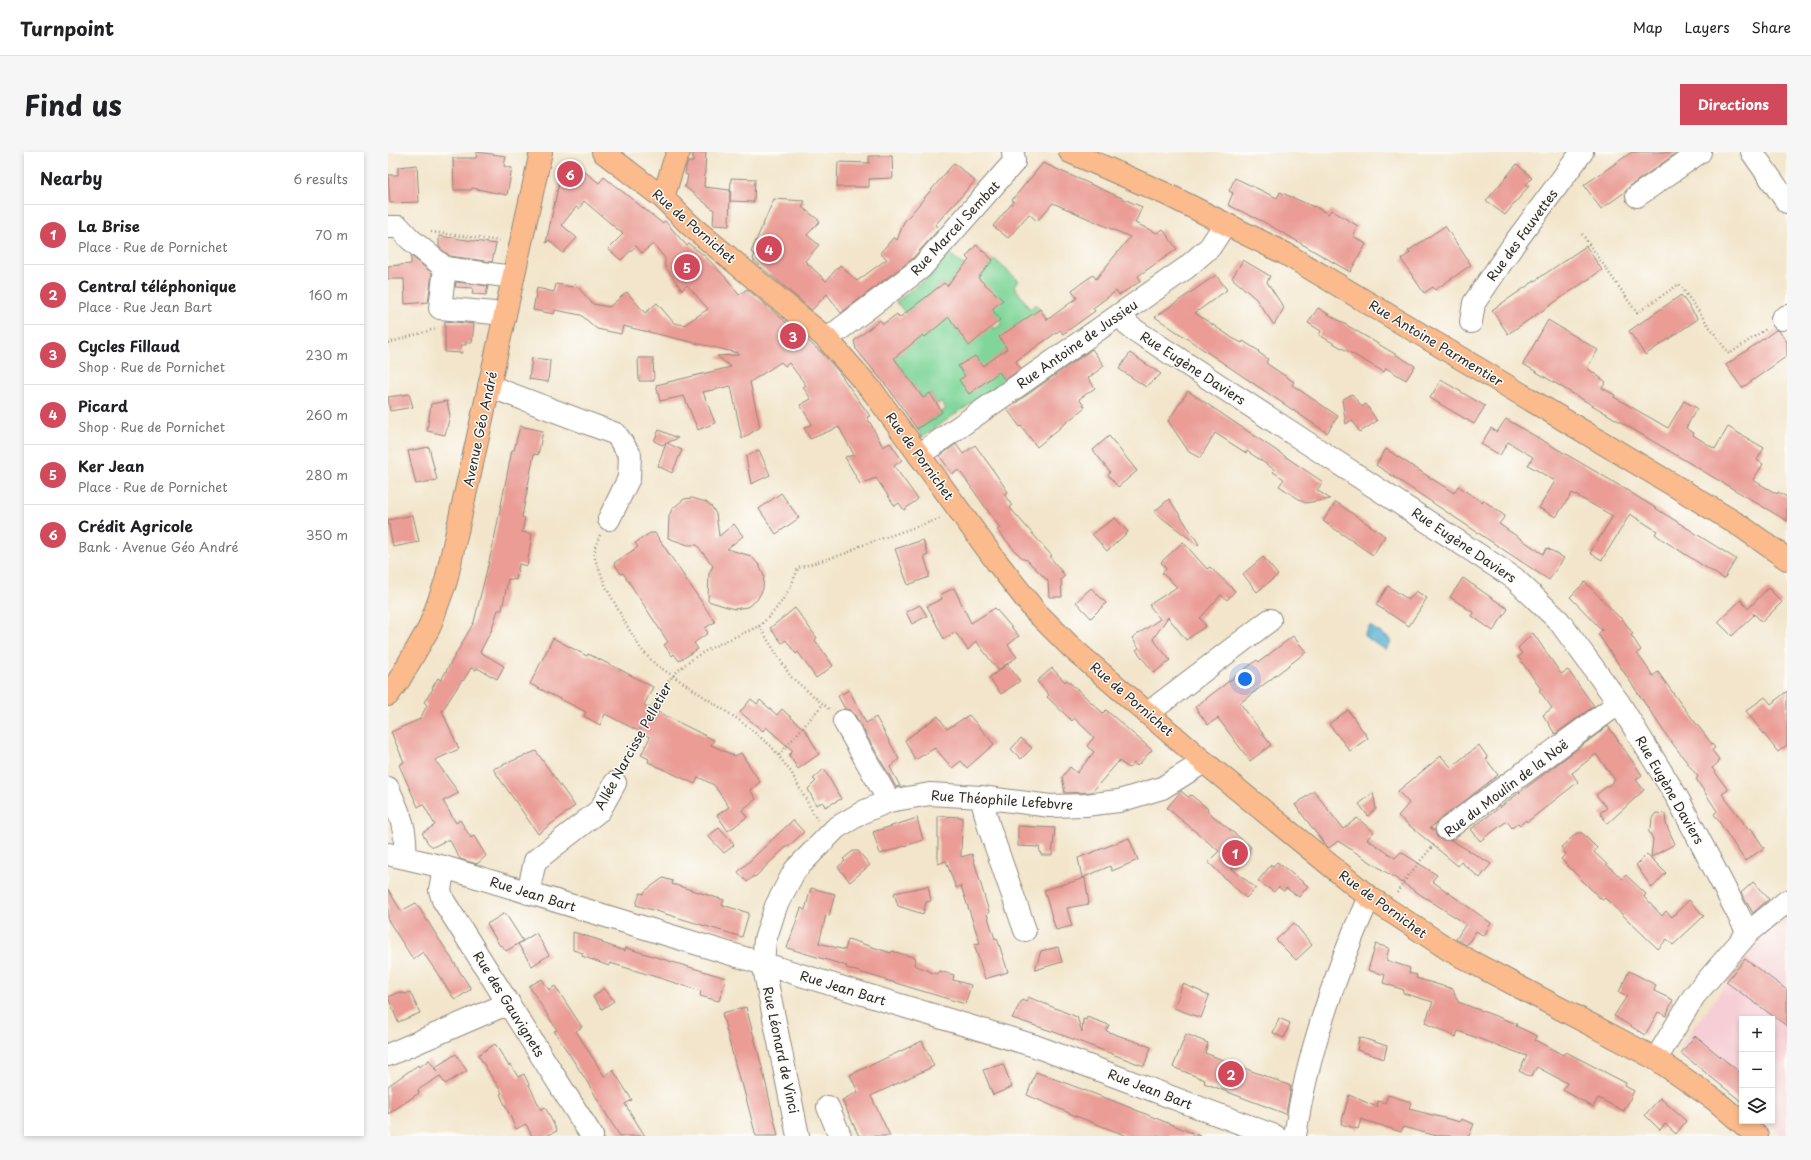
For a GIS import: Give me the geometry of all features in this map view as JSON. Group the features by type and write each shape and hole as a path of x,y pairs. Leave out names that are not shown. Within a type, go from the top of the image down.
{"main road":[{"name":"Avenue Géo André","path":"388,695 399,680 429,628 446,581 541,152"},
{"name":"Rue de Pornichet","path":"603,152 663,198 690,225 827,339 874,393 996,562 1035,611 1072,648 1204,762 1368,897 1451,951 1656,1059 1715,1100 1757,1136"},
{"path":"663,198 674,162 679,152"},
{"name":"Rue Antoine Parmentier","path":"1070,152 1166,194 1286,254 1742,527 1787,559"}],"street":[{"name":"Rue Marcel Sembat","path":"827,339 921,268 1014,162 1013,152"},
{"name":"Rue des Fauvettes","path":"1471,322 1474,303 1516,241 1582,152"},
{"path":"1637,196 1700,152"},
{"path":"1752,152 1787,202"},
{"name":"Rue Antoine de Jussieu","path":"919,455 1186,268 1210,247 1224,224"},
{"path":"388,227 399,227 410,239 445,268 513,277"},
{"path":"445,268 440,308 505,314"},
{"name":"Rue Eugène Daviers","path":"1120,314 1130,327 1514,578 1559,620 1619,703 1678,799 1748,933"},
{"path":"489,386 616,434 630,454 629,478 609,519"},
{"path":"1148,713 1270,620"},
{"name":"Rue du Moulin de la Noë","path":"1447,829 1619,703"},
{"path":"844,721 888,801"},
{"name":"Rue Théophile Lefebvre","path":"763,963 765,940 776,906 795,870 836,828 888,801 930,794 981,797 1050,806 1085,805 1119,801 1162,788 1204,762"},
{"name":"Allée Narcisse Pelletier","path":"528,893 535,861 600,810 615,783"},
{"path":"388,788 404,824 406,840 396,856"},
{"path":"981,797 989,827 1024,930"},
{"name":"Rue Jean Bart","path":"396,856 444,867 1035,1046 1275,1136"},
{"name":"Rue des Gauvignets","path":"444,867 440,890 443,900 592,1136"},
{"path":"1295,1136 1310,1063 1333,985 1368,897"},
{"path":"1656,1059 1694,996 1748,933 1787,900"},
{"name":"Rue Léonard de Vinci","path":"763,963 798,1136"},
{"path":"388,1055 509,1003"},
{"path":"828,1107 840,1136"}],"path":[{"path":"431,232 501,241"},
{"path":"1582,234 1637,313 1679,284 1729,354 1784,318"},
{"path":"388,343 439,327 440,308"},
{"name":"Allée Narcisse Pelletier","path":"615,783 658,697 673,675 700,654 759,626 768,619 787,594 794,582 798,568 847,553 860,546 942,519 946,516"},
{"path":"609,519 594,547 595,559 626,626 641,649 655,664 739,720 771,746 791,772 821,827"},
{"path":"759,626 791,677 844,721"},
{"path":"779,755 823,704"},
{"name":"Rue du Moulin de la Noë","path":"1394,897 1405,880 1447,829"}],"shaded area":[{"path":"1787,916 1787,1136 1783,1136 1769,1124 1775,1124 1775,1016 1739,1016 1739,1101 1680,1053 1683,1042 1760,939"}],"green space":[{"path":"949,253 978,277 994,259 1019,281 1014,286 1030,309 1036,304 1047,320 992,360 1005,380 922,437 917,429 946,409 941,402 937,404 930,393 923,398 891,354 907,346 918,338 928,328 937,313 944,322 979,291 958,273 947,286 944,283 918,303 913,322 896,302 929,276","holes":["992,309 1002,324 994,329 985,315","962,364 991,378 960,380 965,376 959,367"]}],"water":[{"path":"1370,626 1392,640 1386,650 1364,636"}],"building":[{"path":"477,152 506,156 504,166 512,168 507,195 472,188 471,190 454,190 453,158 476,158"},
{"path":"693,152 706,152 704,187 730,190 729,226 713,225 714,210 684,186 686,186 688,175 685,174 686,167 688,162 693,162"},
{"path":"1632,152 1678,152 1630,186 1625,192 1601,209 1584,185"},
{"path":"869,156 892,156 893,178 869,179 869,187 837,187 838,162 869,163"},
{"path":"568,163 575,164 599,183 604,177 662,223 665,221 687,246 689,244 705,256 728,280 739,295 747,289 821,352 838,371 870,416 867,417 883,447 890,443 902,460 894,466 918,499 904,510 899,503 895,506 876,478 860,484 845,457 854,455 839,427 810,439 804,428 812,424 800,405 811,399 803,387 806,385 789,363 785,366 781,362 750,382 760,427 742,439 731,386 703,392 715,423 698,430 684,396 660,401 656,385 731,367 717,356 738,355 738,353 623,326 621,334 597,329 581,315 555,310 554,314 533,310 537,288 554,292 556,284 572,287 575,284 593,304 609,307 627,292 645,313 657,303 674,323 684,325 708,309 687,285 682,290 665,266 665,258 653,244 642,253 636,246 621,260 608,249 623,234 584,201 579,209 576,207 562,225 577,238 563,253 549,240 546,243 562,169"},
{"path":"954,163 975,181 935,225 939,229 912,259 841,313 827,294 812,310 754,261 753,258 755,255 751,252 774,199 805,201 802,207 820,221 807,235 819,245 805,261 826,281 840,265 857,281 887,259 880,253 894,237 897,240 904,222"},
{"path":"1043,163 1142,207 1135,223 1157,233 1163,229 1177,249 1138,276 1141,281 1119,295 1116,291 1093,308 1095,311 1063,334 1060,330 1016,361 1021,369 1005,380 999,372 969,394 959,380 965,376 958,366 975,356 983,366 1007,349 999,337 1040,309 1047,320 1077,298 1072,290 1093,275 1096,279 1130,237 1053,203 1037,221 1029,214 1008,238 993,226 1014,201 1012,200"},
{"path":"1517,164 1532,178 1526,184 1529,186 1505,215 1486,201"},
{"path":"417,165 419,202 390,203 388,175 398,175 398,167"},
{"path":"731,178 755,179 754,202 730,201"},
{"path":"1235,178 1277,198 1280,192 1314,206 1328,214 1331,210 1358,226 1353,236 1366,244 1350,272 1264,222 1228,205 1233,193 1229,191"},
{"path":"1445,226 1471,265 1435,290 1433,287 1424,293 1401,259 1410,253 1408,251"},
{"path":"439,236 496,244 492,262 450,256 439,247"},
{"path":"976,245 993,260 978,278 1003,300 992,309 1000,320 969,346 949,317 925,337 923,335 894,358 923,398 930,393 942,412 917,429 889,389 856,349 854,341 880,320 883,324 897,314 899,318 944,283 947,286 969,260 966,257"},
{"path":"1586,246 1602,270 1508,334 1492,310"},
{"path":"411,256 432,273 428,302 405,304 404,279 388,279 388,266 411,264"},
{"path":"1243,260 1270,276 1267,282 1284,308 1274,325 1256,299 1232,278"},
{"path":"1216,275 1227,290 1195,313 1234,339 1242,343 1243,341 1259,351 1258,352 1268,359 1266,363 1294,382 1292,385 1338,416 1327,433 1155,317"},
{"path":"456,282 488,286 486,295 472,294 473,288 455,287"},
{"path":"1681,295 1698,319 1645,355 1629,331"},
{"path":"1318,308 1415,366 1406,380 1386,368 1384,372 1319,335 1321,331 1308,323"},
{"path":"1548,320 1598,350 1587,368 1606,382 1602,388 1615,395 1614,397 1668,428 1684,401 1697,408 1686,428 1694,433 1693,435 1715,449 1728,427 1764,448 1757,460 1763,464 1753,480 1777,494 1778,492 1787,497 1787,521 1523,364"},
{"path":"445,321 474,324 472,343 466,342 466,345 461,345 462,353 445,352"},
{"path":"1776,330 1779,331 1787,342 1787,356 1742,388 1726,365"},
{"path":"1092,349 1104,366 1088,378 1095,388 1079,399 1085,407 1037,447 1007,409"},
{"path":"1130,353 1161,374 1146,387 1119,369"},
{"path":"532,358 550,360 548,382 529,379"},
{"path":"638,358 653,358 654,381 639,381"},
{"path":"1441,380 1485,406 1474,424 1430,398"},
{"path":"1188,391 1323,482 1317,490 1330,499 1305,503 1279,486 1284,479 1273,472 1275,470 1247,451 1246,453 1215,433 1200,458 1189,452 1168,421"},
{"path":"409,394 413,407 390,411 388,397"},
{"path":"1352,394 1362,407 1366,404 1377,421 1360,432 1352,420 1346,424 1342,400"},
{"path":"447,401 450,416 445,435 427,431 431,404"},
{"path":"1506,419 1622,487 1736,559 1724,579 1663,540 1655,534 1657,531 1630,514 1602,560 1590,553 1613,516 1572,493 1556,517 1539,508 1555,481 1528,465 1533,457 1508,442 1500,455 1481,444 1491,428 1497,432"},
{"path":"520,426 543,431 538,455 534,454 522,517 525,518 522,532 532,534 527,566 519,564 516,580 508,579 502,610 498,610 491,631 480,652 504,666 497,679 477,668 476,670 471,668 463,681 462,680 442,711 459,749 435,760 459,793 443,801 456,823 460,820 471,838 474,836 486,856 477,864 460,859 449,839 433,847 428,843 422,833 435,825 423,804 418,807 399,765 404,762 391,732 420,719 427,705 424,702 433,689 432,688 438,678 441,680 474,622 493,545 512,450 514,450"},
{"path":"659,430 678,438 667,443 682,450 672,473 658,466 666,443 662,445 654,441"},
{"path":"1109,436 1137,471 1118,487 1108,475 1110,472 1093,450"},
{"path":"956,444 963,454 975,445 991,467 1008,492 1004,494 1012,506 1010,508 1052,556 1050,557 1065,576 1061,579 1062,597 1049,597 1048,581 1026,559 1025,560 1016,552 997,530 1000,528 959,470 952,474 940,456"},
{"path":"429,447 437,480 416,484 408,451"},
{"path":"1386,449 1454,493 1458,486 1482,502 1483,500 1505,516 1499,524 1543,554 1547,548 1564,558 1549,580 1376,465"},
{"path":"759,450 770,475 751,484 746,457"},
{"path":"781,493 799,518 776,534 759,509"},
{"path":"692,498 706,502 712,507 716,514 719,536 734,524 743,536 727,549 751,556 759,565 764,576 763,589 757,600 747,607 734,609 708,601 709,573 713,566 697,545 688,545 668,538 669,516 672,509 684,499"},
{"path":"1169,499 1199,544 1198,545 1154,512"},
{"path":"1336,502 1385,536 1373,555 1323,521"},
{"path":"413,515 419,542 393,547 388,520"},
{"path":"1115,518 1128,532 1107,551 1092,534"},
{"path":"650,533 655,533 715,622 705,628 708,633 694,643 698,649 679,661 674,654 672,656 664,645 668,642 623,573 621,574 614,563 638,547 635,543"},
{"path":"923,540 928,555 924,556 929,577 908,585 895,549"},
{"path":"1183,542 1207,569 1210,567 1235,591 1227,600 1221,595 1200,618 1206,626 1186,640 1168,617 1153,639 1170,660 1154,673 1136,650 1139,648 1132,638 1160,619 1149,605 1177,587 1162,573 1166,569 1161,562"},
{"path":"1263,557 1278,575 1257,592 1243,574"},
{"path":"1463,578 1508,609 1493,631 1472,616 1474,613 1450,597"},
{"path":"1585,582 1620,618 1621,617 1633,634 1631,635 1641,650 1637,653 1653,676 1658,672 1715,748 1712,750 1720,761 1712,768 1728,790 1722,794 1748,829 1751,828 1764,848 1745,861 1714,814 1717,811 1696,779 1698,777 1667,736 1598,634 1602,630 1570,597"},
{"path":"1388,586 1409,600 1416,591 1427,598 1409,626 1376,605"},
{"path":"954,588 971,623 995,608 1019,636 1008,645 1017,657 998,670 976,641 968,650 955,632 944,639 927,606 942,599 940,595"},
{"path":"1091,588 1106,603 1091,618 1076,602"},
{"path":"1768,588 1782,602 1762,622 1753,613 1754,615 1732,636 1718,622 1741,600 1748,609"},
{"path":"920,605 927,616 912,624 906,612"},
{"path":"795,608 817,638 815,640 833,666 816,678 798,652 796,654 786,640 782,643 770,628"},
{"path":"1533,633 1561,674 1568,670 1594,706 1555,734 1543,715 1552,708 1539,690 1541,689 1518,657 1522,654 1518,648"},
{"path":"1293,636 1306,652 1240,703 1271,745 1250,761 1218,718 1208,725 1195,707 1257,660 1259,662"},
{"path":"553,638 587,656 588,654 653,687 644,705 714,740 711,745 735,756 741,753 760,782 750,790 756,799 742,810 747,817 728,831 717,815 729,807 714,785 698,777 695,784 648,762 649,759 641,755 650,737 605,714 600,725 584,716 586,712 530,684"},
{"path":"1007,664 1020,681 1001,694 989,678"},
{"path":"1052,668 1065,682 1067,680 1103,713 1106,710 1152,750 1137,766 1134,763 1129,768 1119,761 1092,792 1065,793 1062,777 1070,767 1077,773 1094,752 1087,746 1094,737 1074,718 1072,721 1047,697 1049,695 1037,681"},
{"path":"849,690 866,723 876,717 899,759 890,767 900,786 896,787 855,715 851,710 845,709 838,696"},
{"path":"1787,691 1787,745 1778,752 1746,711 1765,697 1771,704"},
{"path":"751,699 757,704 760,700 777,715 782,709 806,731 819,754 798,769 789,755 793,751 766,727 763,731 740,712"},
{"path":"1348,710 1368,738 1350,751 1329,724"},
{"path":"969,715 994,744 967,768 961,761 952,768 935,748 915,760 905,740 938,716 947,729"},
{"path":"1608,726 1642,775 1636,780 1644,790 1607,824 1600,813 1607,808 1596,795 1615,780 1596,754 1572,773 1578,782 1527,822 1526,820 1520,825 1518,823 1512,828 1507,821 1480,841 1471,829"},
{"path":"1021,738 1032,748 1021,759 1011,749"},
{"path":"1479,745 1488,758 1486,759 1498,775 1430,828 1435,831 1437,837 1442,840 1451,840 1491,864 1480,878 1461,862 1458,866 1398,816 1409,803 1398,791 1441,756 1451,767"},
{"path":"536,751 575,806 538,834 493,769"},
{"path":"824,769 841,799 825,807 823,802 816,805 808,789 816,781 813,779"},
{"path":"1181,791 1188,797 1191,795 1208,809 1207,811 1251,847 1232,869 1256,888 1246,898 1208,862 1219,851 1167,808"},
{"path":"1314,791 1343,829 1357,818 1374,832 1367,839 1395,858 1401,852 1437,875 1432,881 1491,923 1484,936 1476,931 1467,945 1457,940 1456,939 1466,924 1338,841 1329,848 1326,846 1295,805"},
{"path":"1373,793 1376,809 1368,816 1359,804"},
{"path":"1656,813 1665,814 1666,824 1675,844 1651,857 1653,839 1648,830 1651,828 1652,818"},
{"path":"938,816 962,817 961,857 972,854 989,912 987,914 995,939 997,938 1008,972 985,979 974,944 980,943 961,886 956,888 946,861 938,864"},
{"path":"917,818 923,840 880,854 873,832"},
{"path":"793,820 804,832 789,846 788,845 755,877 754,876 747,882 738,872"},
{"path":"1018,826 1055,828 1052,855 1041,855 1039,847 1018,846"},
{"path":"719,828 734,845 724,853 708,836"},
{"path":"1577,833 1582,833 1597,848 1594,852 1622,879 1626,875 1646,894 1644,897 1662,916 1666,911 1672,917 1689,900 1704,916 1673,945 1667,939 1658,949 1605,898 1602,900 1561,859 1566,854 1561,847"},
{"path":"1129,838 1138,860 1112,871 1110,866 1082,878 1078,858"},
{"path":"853,851 858,851 870,865 850,882 838,867 845,861 843,859"},
{"path":"1647,854 1666,873 1652,888 1636,865"},
{"path":"1277,862 1308,886 1299,897 1286,888 1284,891 1278,887 1274,892 1258,881 1271,865 1273,866"},
{"path":"663,878 673,881 672,884 724,900 722,905 749,913 742,937 636,905 640,893 644,894 645,891"},
{"path":"1085,878 1089,904 1067,908 1072,926 1056,930 1044,890"},
{"path":"1753,882 1769,899 1753,913 1741,893"},
{"path":"928,886 931,901 926,902 923,914 898,906 894,893"},
{"path":"811,888 835,894 829,916 826,915 819,943 845,950 848,939 891,953 892,951 916,958 914,965 936,974 939,971 954,975 953,980 971,985 965,1004 846,968 847,966 787,948 801,908 805,910"},
{"path":"388,889 401,911 416,903 471,989 455,1000 423,952 413,959 388,920"},
{"path":"505,913 523,941 506,951 502,945 500,946 487,924"},
{"path":"1294,923 1312,945 1296,960 1276,940"},
{"path":"573,932 602,941 602,943 625,951 626,948 726,978 719,1001 700,996 701,991 610,963 609,966 582,956 583,953 573,950"},
{"path":"536,933 549,955 532,966 518,944"},
{"path":"1376,944 1389,948 1386,960 1410,968 1409,973 1417,975 1416,978 1453,989 1458,1002 1517,1024 1516,1026 1537,1036 1535,1040 1563,1055 1566,1052 1626,1083 1625,1086 1634,1091 1624,1111 1598,1098 1593,1107 1563,1090 1567,1083 1537,1067 1531,1077 1519,1071 1527,1056 1458,1031 1456,1037 1425,1023 1433,1002 1403,993 1404,990 1383,983 1385,975 1368,970"},
{"path":"1058,947 1062,962 1035,970 1041,951"},
{"path":"1745,959 1787,990 1787,1026 1775,1016 1726,982"},
{"path":"1629,971 1656,985 1654,991 1673,1000 1666,1016 1658,1012 1645,1035 1614,1016 1627,996 1619,992"},
{"path":"542,979 549,990 555,986 582,1027 576,1031 604,1076 613,1070 632,1100 625,1104 645,1136 620,1136 554,1031 557,1030 529,986"},
{"path":"1183,984 1209,996 1201,1018 1174,1008"},
{"path":"604,988 614,1001 602,1009 593,997"},
{"path":"399,992 405,994 410,992 420,1013 398,1022 388,997"},
{"path":"1028,997 1077,1017 1082,1032 1083,1019 1086,1020 1087,1017 1109,1025 1106,1031 1151,1047 1144,1066 1012,1018 1022,1000 1026,1002"},
{"path":"746,1007 778,1136 756,1136 742,1083 740,1083 722,1013"},
{"path":"1279,1018 1290,1023 1284,1038 1273,1033"},
{"path":"1186,1034 1208,1043 1205,1053 1291,1086 1286,1114 1204,1083 1205,1080 1173,1067"},
{"path":"1695,1036 1739,1072 1739,1100 1681,1053"},
{"path":"1359,1037 1387,1046 1384,1059 1357,1050"},
{"path":"922,1041 934,1066 871,1096 890,1136 859,1136 842,1100 858,1092 850,1075"},
{"path":"495,1044 518,1077 524,1074 541,1110 545,1107 557,1131 546,1136 532,1136 526,1124 516,1129 500,1094 502,1093 478,1055"},
{"path":"456,1054 467,1071 445,1084 440,1076 418,1090 419,1093 388,1114 388,1086 418,1065 419,1067 429,1060 435,1068"},
{"path":"1003,1064 1012,1087 993,1095 983,1070"},
{"path":"1036,1072 1200,1136 1127,1136 1027,1095"},
{"path":"1349,1095 1377,1107 1378,1101 1385,1103 1388,1095 1411,1102 1409,1109 1460,1122 1461,1119 1474,1124 1469,1136 1437,1136 1403,1127 1401,1132 1361,1119 1358,1129 1341,1124"},
{"path":"1660,1098 1686,1121 1676,1134 1665,1124 1660,1130 1645,1115"}],"place":[{"name":"Crédit Agricole","path":"570,174"},
{"name":"Picard","path":"769,249"},
{"name":"Ker Jean","path":"687,267"},
{"name":"Cycles Fillaud","path":"793,336"},
{"name":"La Brise","path":"1235,853"},
{"name":"Central téléphonique","path":"1231,1074"}]}
